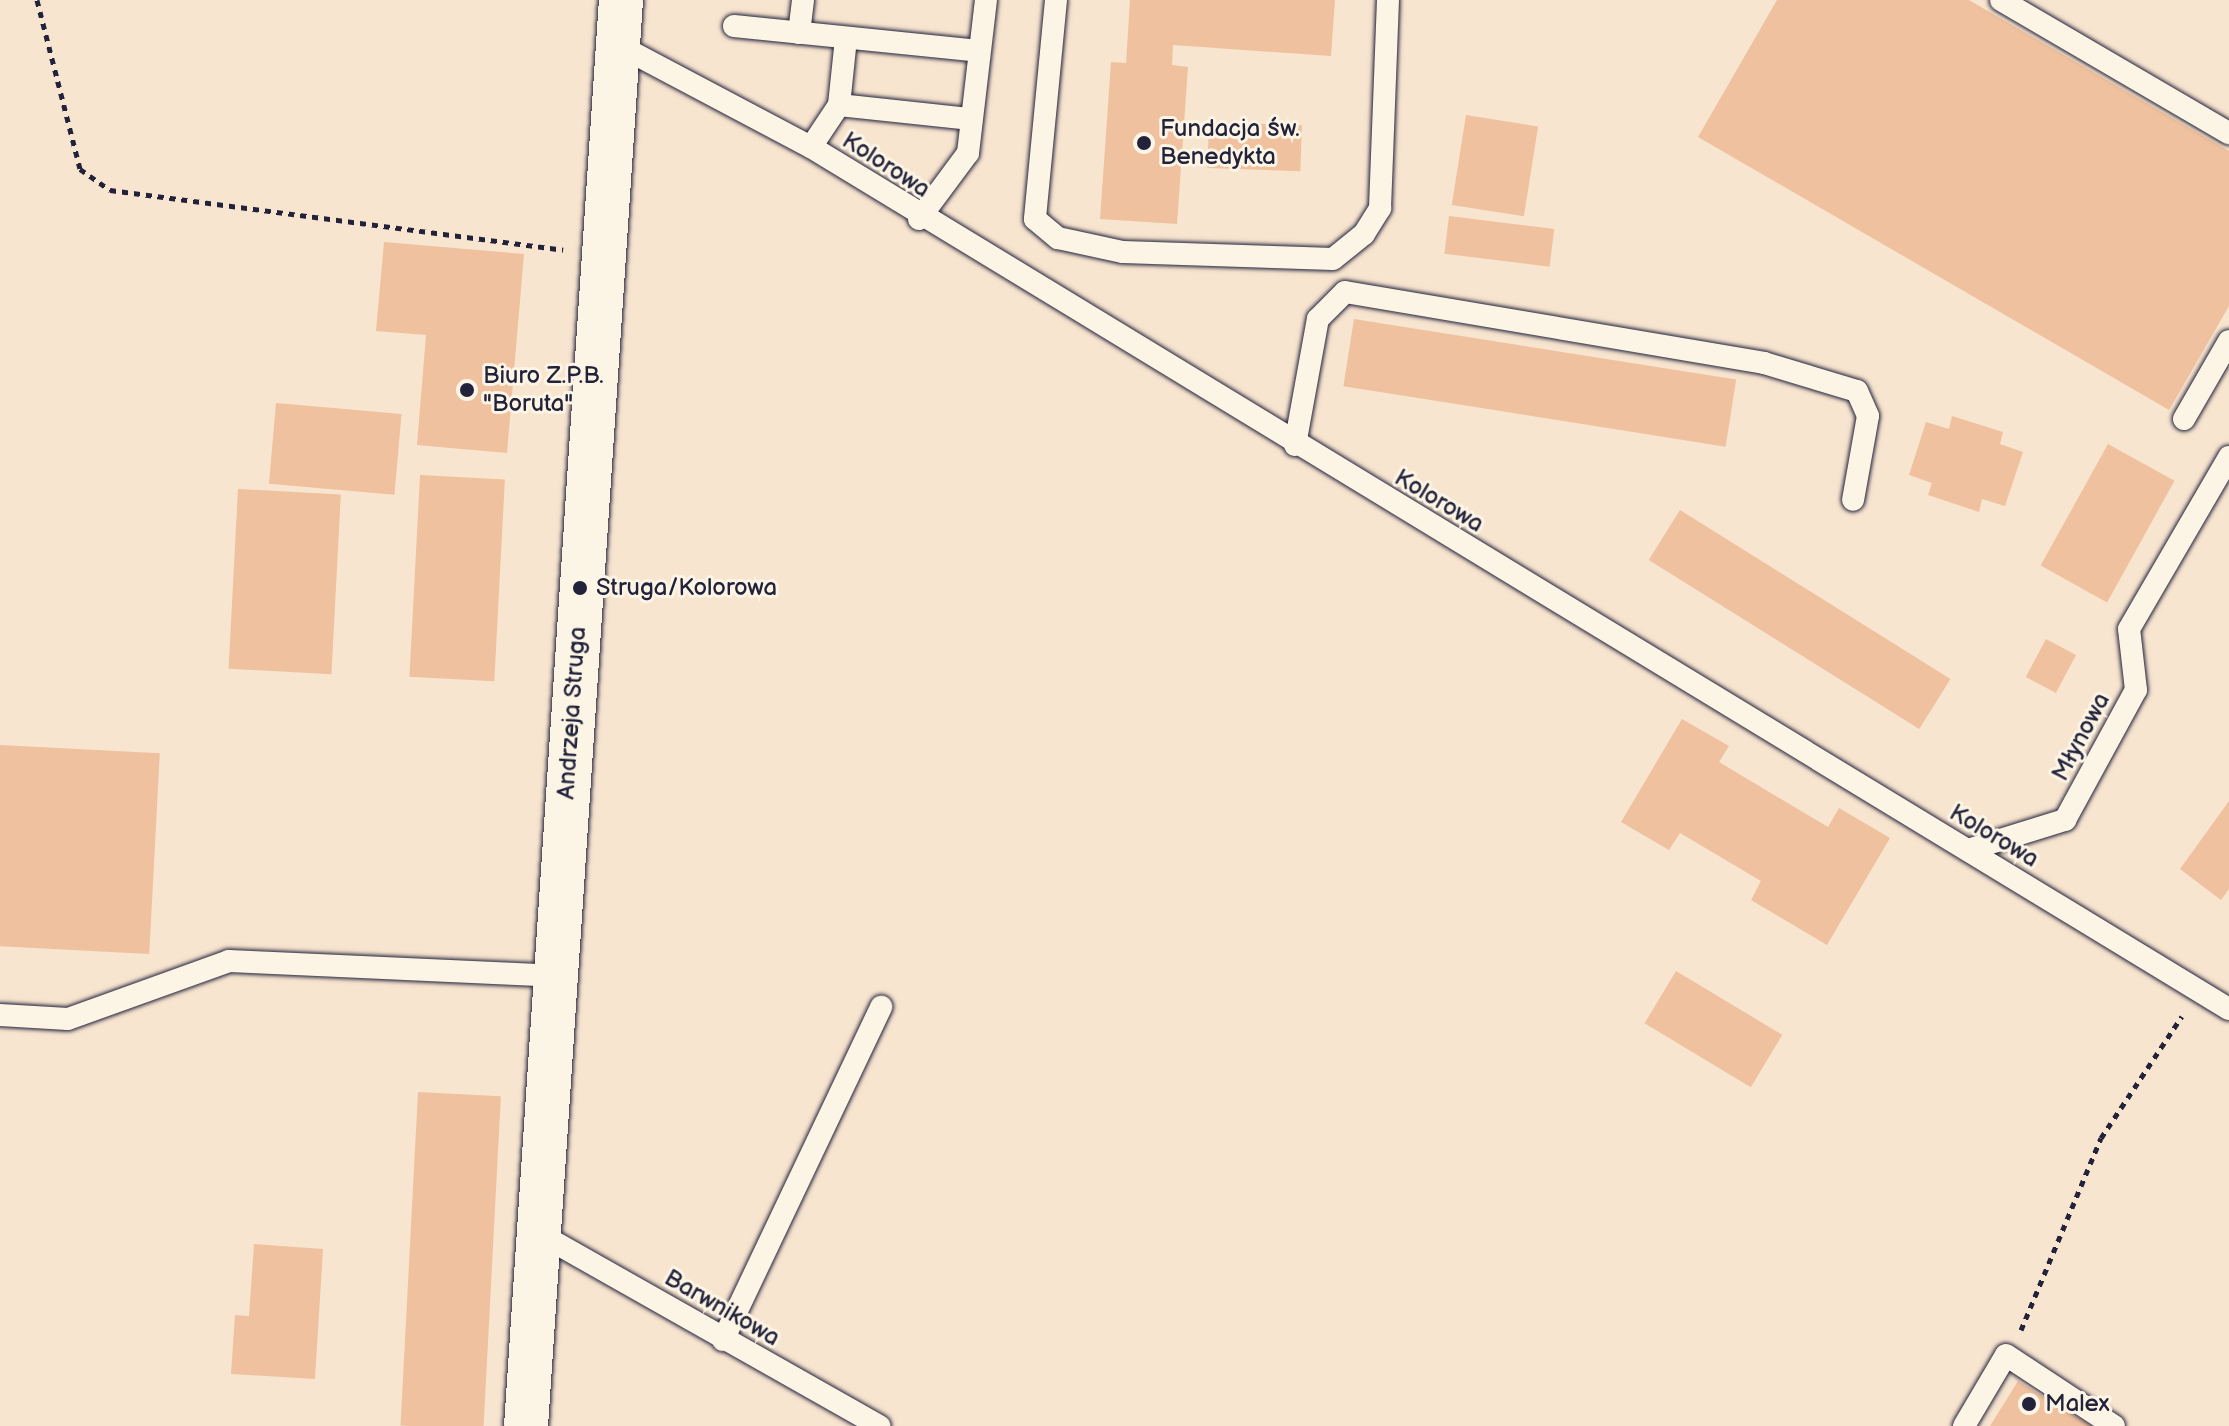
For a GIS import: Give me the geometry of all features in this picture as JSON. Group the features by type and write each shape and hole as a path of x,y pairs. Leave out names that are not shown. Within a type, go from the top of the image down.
{"street":[{"name":"Andrzeja Struga","path":"526,1426 621,0"}],"lane":[{"path":"799,33 803,0"},
{"path":"919,219 968,153 986,0"},
{"path":"1056,0 1035,219 1058,238 1123,252 1333,259 1364,234 1380,208 1388,0"},
{"path":"2001,0 2229,133"},
{"path":"734,26 979,51"},
{"path":"811,147 839,105 846,38"},
{"name":"Kolorowa","path":"618,45 811,147 919,219 1968,850 2221,997"},
{"path":"839,105 971,119"},
{"path":"1295,445 1318,319 1345,292 1764,363 1857,391 1868,416 1853,500"},
{"path":"2184,419 2229,341"},
{"name":"Młynowa","path":"1968,850 2065,820 2136,690 2129,629 2229,457"},
{"path":"0,1015 68,1019 229,961 555,976"},
{"path":"723,1340 881,1007"},
{"name":"Barwnikowa","path":"540,1234 879,1426"},
{"path":"1964,1426 2006,1355 2114,1426"}],"path":[{"path":"37,0 80,169 110,190 603,255"},
{"path":"2006,1355 2101,1138 2177,1021 2221,997"}],"shaded area":[{"path":"0,0 2229,0 2229,1426 0,1426"}],"building":[{"name":"Fundacja św. Benedykta","path":"1130,0 1335,0 1331,56 1173,45 1172,65 1188,67 1177,224 1100,219 1111,62 1126,63"},
{"path":"1777,0 1969,0 2229,151 2229,306 2169,410 1698,137"},
{"path":"1466,115 1538,126 1524,216 1452,205"},
{"path":"1209,122 1302,125 1300,171 1207,168"},
{"path":"1449,216 1554,229 1550,267 1444,254"},
{"name":"Biuro Z.P.B. \"Boruta\"","path":"384,242 524,254 507,453 417,445 426,335 376,331"},
{"path":"1354,319 1736,380 1726,447 1343,386"},
{"path":"276,403 402,414 394,495 269,484"},
{"path":"1952,416 2003,432 2000,444 2023,452 2005,506 1982,499 1979,512 1928,495 1932,483 1909,475 1926,422 1949,429"},
{"path":"2108,444 2174,481 2107,602 2041,566"},
{"path":"420,475 505,479 494,681 409,677"},
{"path":"238,489 341,494 331,674 229,669"},
{"path":"1680,510 1951,679 1919,729 1649,560"},
{"path":"2046,639 2076,655 2056,693 2026,677"},
{"path":"1682,719 1729,746 1719,762 1828,827 1839,808 1890,838 1827,945 1751,900 1761,881 1680,833 1669,850 1621,822"},
{"path":"0,745 160,753 149,954 0,946"},
{"path":"2229,801 2229,889 2221,900 2180,869"},
{"path":"1676,971 1782,1035 1751,1087 1645,1023"},
{"path":"418,1092 501,1096 484,1426 401,1426"},
{"path":"254,1244 323,1249 315,1379 231,1374 235,1315 249,1316"},
{"name":"Malex","path":"2018,1381 2091,1426 1990,1426"}],"place":[{"name":"Fundacja św. Benedykta","path":"1144,143"},
{"name":"Biuro Z.P.B. \"Boruta\"","path":"467,390"},
{"name":"Struga/Kolorowa","path":"580,588"},
{"name":"Malex","path":"2029,1404"}]}
